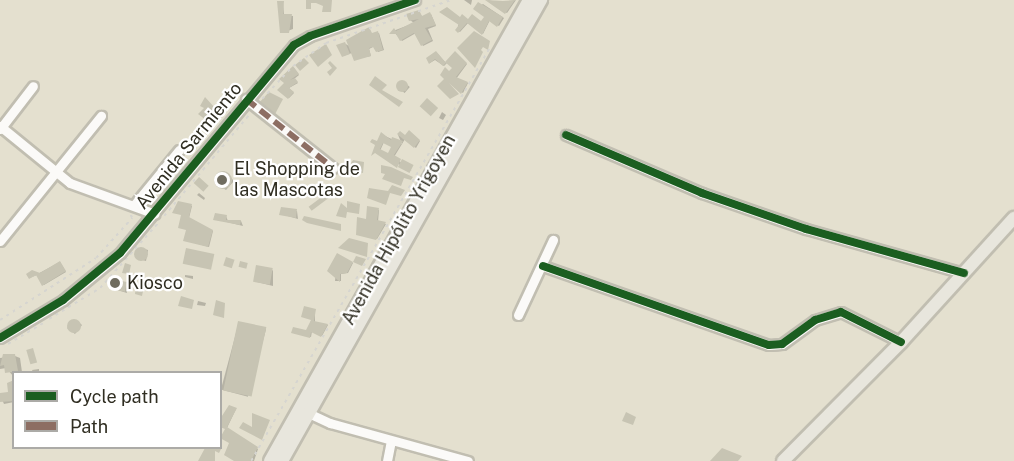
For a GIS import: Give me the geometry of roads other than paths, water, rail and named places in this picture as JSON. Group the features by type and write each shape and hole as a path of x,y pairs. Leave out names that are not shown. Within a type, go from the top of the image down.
{"main road":[{"name":"Avenida Hipólito Yrigoyen","path":"408,225 529,0"},
{"name":"Avenida Hipólito Yrigoyen","path":"270,461 303,410 408,225 541,0"},
{"path":"783,461 901,342 1014,218"},
{"name":"Avenida Hipólito Yrigoyen","path":"282,461 303,410"}],"street":[{"name":"Avenida Sarmiento","path":"0,338 92,278 155,214 246,99 303,39 415,0"},
{"path":"33,86 0,128 56,172 81,188 155,214"},
{"path":"246,99 333,168"},
{"path":"0,242 101,116"},
{"path":"566,135 702,193 806,229 964,273"},
{"path":"131,206 179,150"},
{"path":"518,315 554,240"},
{"path":"543,266 769,345 782,344 815,320 841,312 901,342"},
{"path":"303,410 391,441 468,461"},
{"path":"387,461 391,441"}],"place":[{"name":"El Shopping de las Mascotas","path":"222,180"},
{"name":"Kiosco","path":"115,283"}]}
